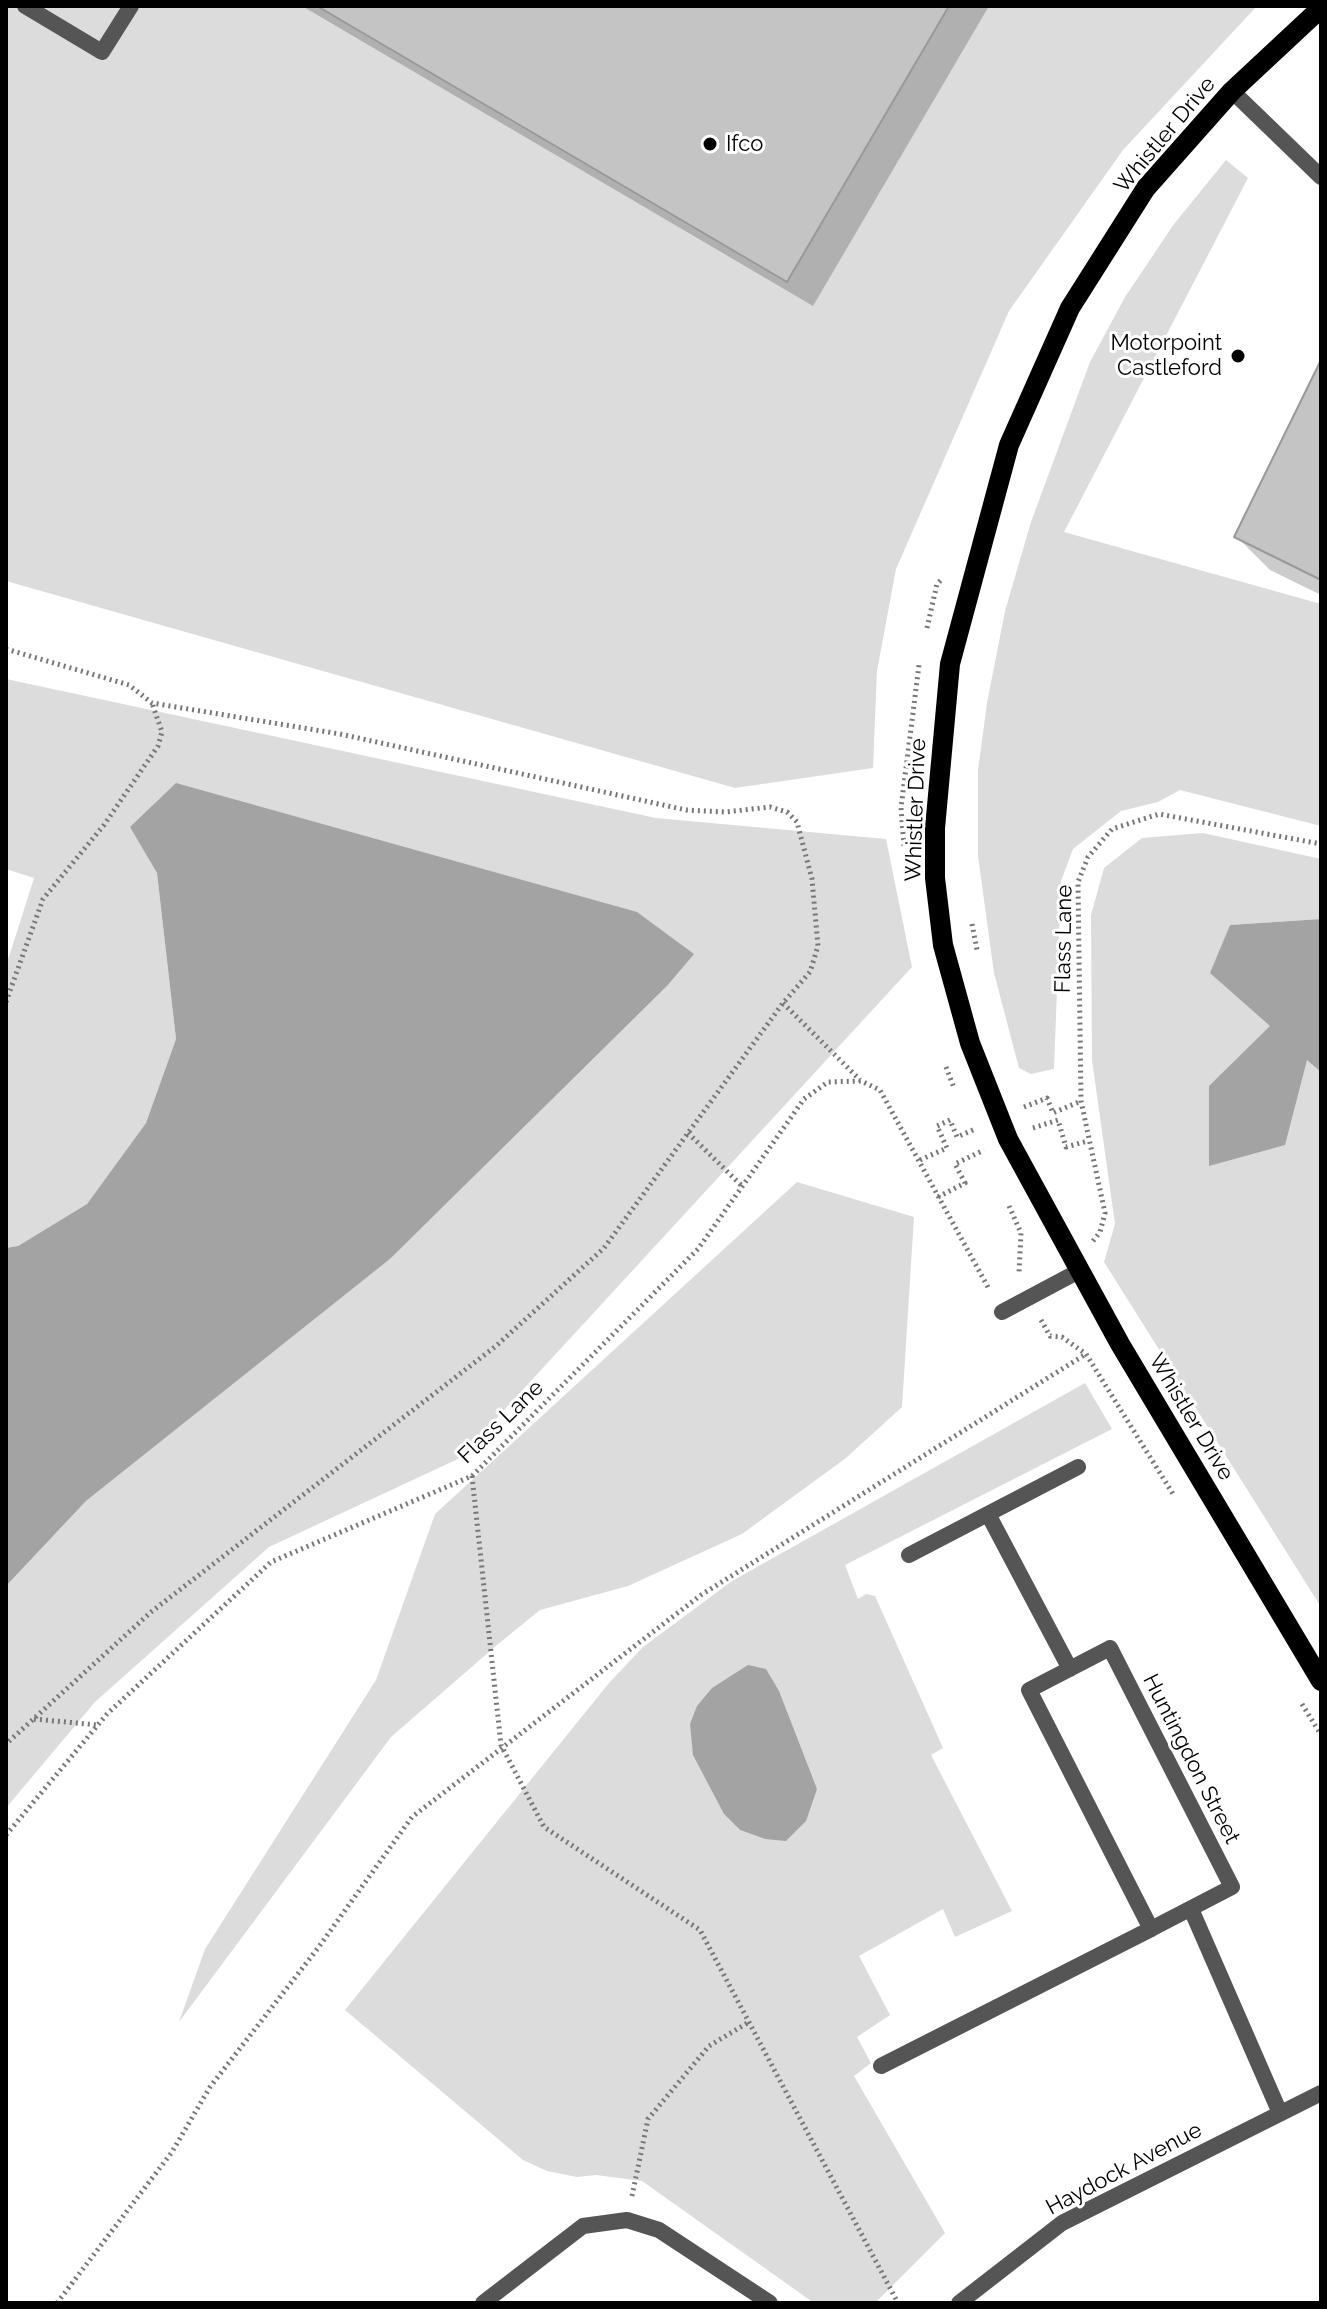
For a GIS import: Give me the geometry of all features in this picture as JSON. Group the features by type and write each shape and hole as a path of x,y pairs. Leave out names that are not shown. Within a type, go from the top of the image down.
{"main road":[{"name":"Whistler Drive","path":"1321,8 1232,91 1146,188 1070,308 1009,445 950,664 935,828 935,878 943,945 970,1043 1008,1139 1074,1263 1321,1681"}],"street":[{"path":"25,6 102,52 131,6"},
{"path":"1232,91 1321,177"},
{"path":"1002,1312 1074,1263"},
{"path":"909,1555 1078,1467"},
{"path":"988,1514 1070,1669"},
{"name":"Huntingdon Street","path":"1110,1648 1232,1887 1191,1909 1151,1929 1029,1690 1110,1648"},
{"path":"1191,1909 1280,2113"},
{"path":"881,2066 1151,1929"},
{"name":"Haydock Avenue","path":"959,2303 1062,2223 1321,2093"},
{"path":"483,2303 583,2226 627,2220 659,2230 770,2303"}],"path":[{"path":"6,649 129,685 152,703 340,734 686,810 725,812 770,807 787,812 797,822 812,879 818,946 810,972 783,1003 604,1248 496,1346 151,1612 6,1744"},
{"path":"6,1002 43,899 104,825 158,746 162,732 152,703"},
{"name":"Flass Lane","path":"1074,1263 1095,1240 1105,1213 1081,1101 1078,882 1088,857 1112,829 1159,814 1321,844"},
{"path":"970,908 980,963"},
{"path":"783,1003 861,1081 880,1090 1002,1312"},
{"name":"Flass Lane","path":"6,1835 97,1725 271,1562 472,1476 698,1249 804,1099 828,1082 861,1081"},
{"path":"1018,1094 1020,1109 1037,1143"},
{"path":"1020,1109 1047,1098 1053,1113 1081,1101"},
{"path":"920,1160 947,1148 937,1126 950,1120 957,1137 974,1129"},
{"path":"1031,1128 1058,1120 1066,1147 1088,1141"},
{"path":"688,1133 743,1187"},
{"path":"938,1197 965,1183 955,1164 984,1151"},
{"path":"1046,1328 1050,1336 1062,1337 1086,1354 1178,1504"},
{"path":"57,2303 172,2152 210,2087 318,1948 412,1817 501,1745 701,1595 1086,1354"},
{"path":"472,1476 501,1745 544,1827 700,1930 898,2303"},
{"path":"1296,1694 1321,1735"},
{"path":"33,1719 97,1725"},
{"path":"627,2220 648,2119 709,2046 749,2022"}],"shaded area":[{"path":"6,6 1257,6 1123,150 1009,311 896,569 877,671 873,768 735,788 6,581"},
{"path":"1226,160 1248,178 1064,532 1321,604 1321,826 1180,790 1158,802 1121,811 1073,849 1061,881 1054,1069 1031,1074 1019,1068 994,973 978,856 978,770 1005,611 1031,522 1090,362 1125,297 1174,224"},
{"path":"6,679 656,818 886,839 912,967 460,1458 269,1547 95,1702 6,1808 6,1586 86,1501 390,1259 667,986 131,827 157,873 176,1039 146,1123 87,1204 18,1246 6,1248 6,966 34,878 6,869"},
{"path":"176,783 637,912 694,954 667,986 390,1259 86,1501 6,1586 6,1248 18,1246 87,1204 146,1123 176,1039 157,873 130,827"},
{"path":"1203,833 1321,859 1321,919 1230,925 1211,973 1271,1026 1210,1086 1307,1059 1321,1072 1321,1607 1104,1262 1115,1224 1092,1060 1091,915 1104,868 1142,838"},
{"path":"1321,919 1321,1072 1307,1060 1285,1145 1209,1166 1209,1086 1270,1026 1210,973 1230,925"},
{"path":"797,1182 914,1217 902,1407 846,1458 742,1534 628,1586 540,1610 497,1645 391,1737 179,2022 205,1949 376,1680 435,1514"},
{"path":"1085,1383 1112,1429 845,1565 858,1599 866,1594 875,1596 943,1748 931,1755 1012,1911 955,1937 943,1909 859,1956 890,2015 857,2037 871,2063 854,2076 945,2233 875,2303 814,2303 642,2181 596,2175 577,2177 547,2171 523,2160 345,2010 609,1683 643,1647 732,1581","holes":["803,1757 817,1789 765,1839 740,1830 724,1814"]},
{"path":"748,1665 766,1669 779,1691 817,1789 806,1821 786,1841 765,1839 740,1830 724,1814 693,1755 690,1724 697,1706 712,1688"}],"building":[{"name":"Ifco","path":"317,6 949,6 787,282"},
{"path":"1321,360 1321,580 1234,537"}],"place":[{"name":"Ifco","path":"710,144"},
{"name":"Motorpoint Castleford","path":"1238,356"}]}
